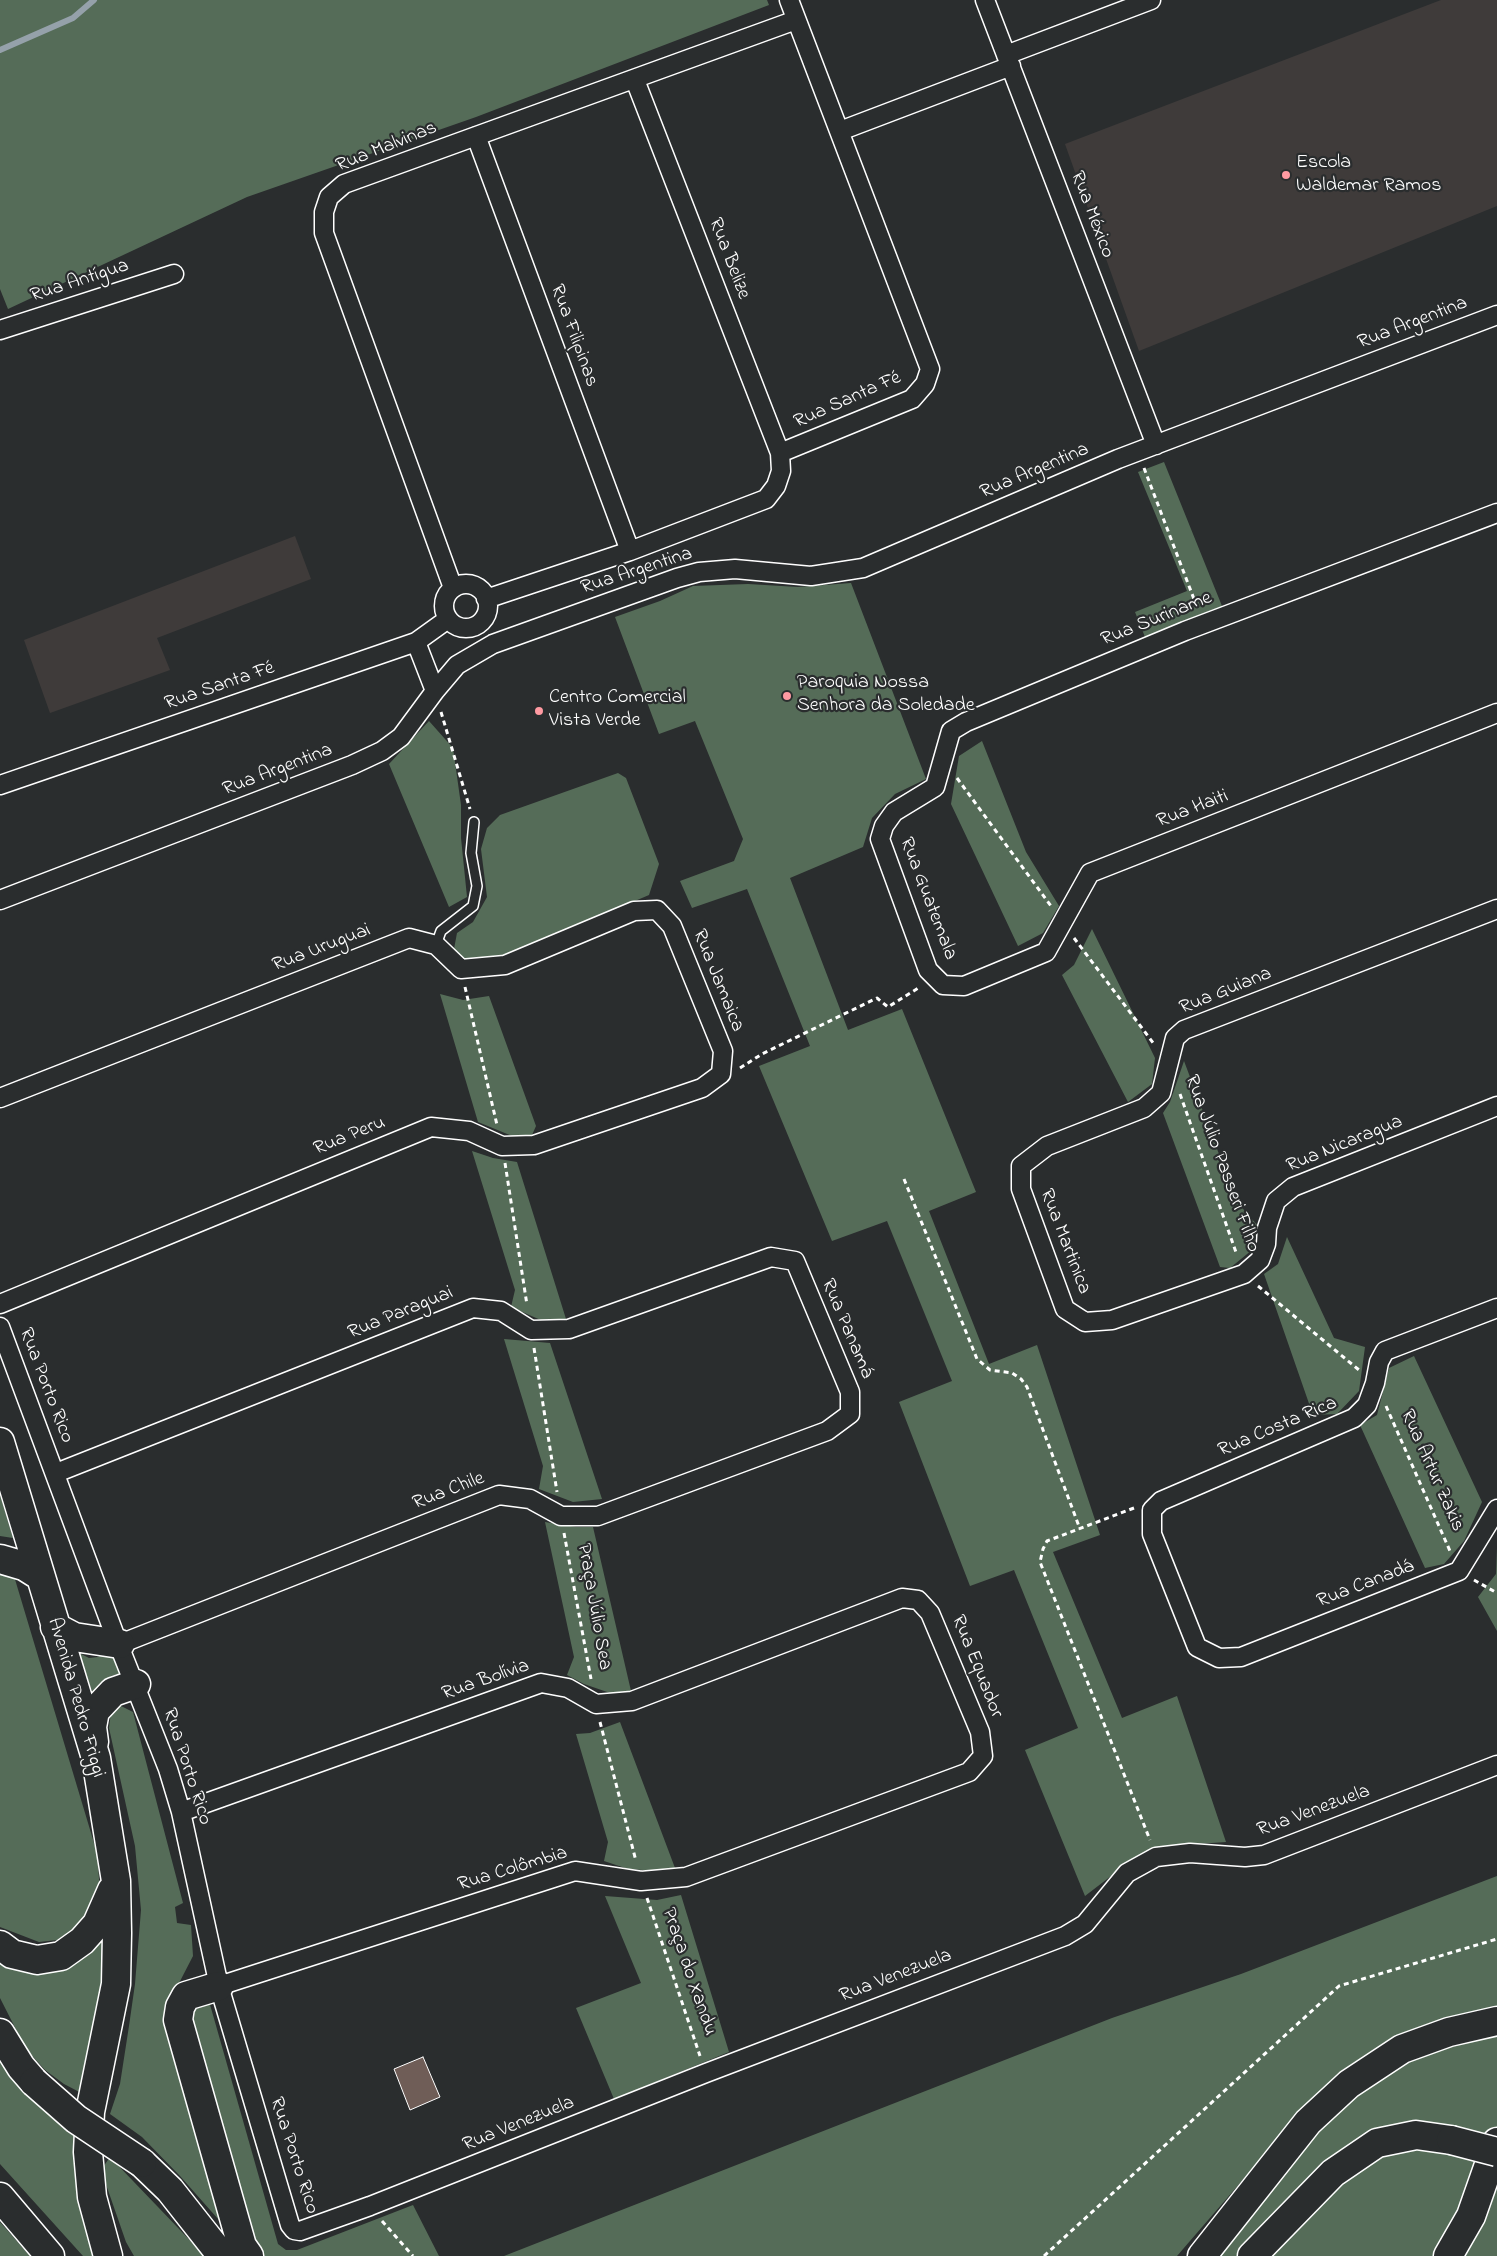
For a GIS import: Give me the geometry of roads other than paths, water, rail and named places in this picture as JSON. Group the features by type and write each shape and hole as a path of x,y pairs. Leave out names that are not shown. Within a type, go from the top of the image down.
{"main road":[{"name":"Avenida Pedro Friggi","path":"0,1442 96,1758 116,1881 116,1984 90,2112 88,2152 92,2197 108,2256"},
{"path":"0,1560 24,1566 40,1576"},
{"path":"55,1627 74,1637 120,1644"},
{"path":"96,1758 92,1727 95,1711 113,1692 136,1684"},
{"path":"0,1945 12,1954 37,1960 60,1956 82,1941 98,1924 116,1881"},
{"path":"219,1986 186,1996 180,2007 178,2020 242,2246 249,2256"},
{"path":"1202,2256 1308,2122 1348,2084 1402,2049 1449,2032 1497,2021"},
{"path":"0,2033 34,2082 76,2120 142,2163 170,2190 222,2256"},
{"path":"1252,2256 1333,2173 1377,2143 1416,2135 1451,2140 1497,2152"},
{"path":"1448,2256 1471,2216 1497,2142"},
{"path":"0,2197 50,2256"}],"street":[{"name":"Rua Santa Fé","path":"486,598 630,551 766,500 776,486 781,471 780,453 912,399 925,384 930,369 789,0"},
{"name":"Rua México","path":"986,0 1156,444"},
{"path":"840,131 1150,0"},
{"name":"Rua Malvinas","path":"453,588 324,233 324,212 329,197 344,184 636,80 796,20"},
{"name":"Rua Belize","path":"636,80 780,453"},
{"name":"Rua Filipinas","path":"476,136 630,551"},
{"name":"Rua Antígua","path":"0,330 174,274"},
{"name":"Rua Argentina","path":"0,900 352,765 382,751 401,737 435,691 458,665 493,644 677,578 699,572 735,569 812,576 863,568 1156,444 1497,315"},
{"name":"Rua Suriname","path":"884,826 894,812 935,787 951,731 966,722 1204,623 1497,513"},
{"path":"459,585 472,585 483,593 486,598 486,612 478,624 465,628 459,627 448,619 444,606 445,599 453,588 459,585"},
{"name":"Rua Santa Fé","path":"0,785 416,642 448,619"},
{"path":"478,624 493,644"},
{"path":"416,642 435,691"},
{"name":"Rua Haiti","path":"943,985 964,986 1046,952 1090,873 1497,713"},
{"name":"Rua Guatemala","path":"884,826 880,838 928,970 943,985"},
{"name":"Rua Guiana","path":"1021,1166 1047,1146 1144,1108 1161,1093 1175,1038 1194,1025 1497,909"},
{"name":"Rua Jamaica","path":"461,969 505,966 634,911 657,910 672,926 723,1051 720,1074"},
{"name":"Rua Uruguai","path":"0,1098 409,938 436,945 461,969"},
{"name":"Rua Peru","path":"0,1304 430,1127 469,1131 502,1146 534,1145 702,1088 720,1074"},
{"name":"Rua Nicaragua","path":"1085,1322 1112,1320 1244,1274 1260,1260 1266,1244 1267,1228 1276,1201 1293,1187 1497,1106"},
{"name":"Rua Martinica","path":"1021,1166 1021,1189 1065,1309 1085,1322"},
{"name":"Rua Panamá","path":"531,1330 569,1329 771,1257 795,1261 850,1392 850,1414"},
{"name":"Rua Paraguai","path":"56,1473 473,1308 501,1311 531,1330"},
{"name":"Rua Costa Rica","path":"1219,1658 1197,1647 1152,1534 1152,1510 1161,1501 1354,1418 1367,1405 1375,1383 1379,1362 1385,1351 1497,1308"},
{"name":"Rua Porto Rico","path":"0,1327 168,1769 181,1812 219,1986 290,2225 294,2230"},
{"name":"Rua Chile","path":"120,1644 499,1495 530,1500 561,1516 598,1516 827,1432 850,1414"},
{"name":"Rua Canadá","path":"1219,1658 1241,1657 1459,1572 1497,1509"},
{"name":"Rua Equador","path":"596,1704 632,1701 902,1598 918,1600 930,1613 980,1732 984,1756"},
{"name":"Rua Bolívia","path":"181,1812 542,1683 568,1688 596,1704"},
{"name":"Rua Colômbia","path":"219,1986 575,1870 641,1881 686,1877 969,1772 984,1756"},
{"name":"Rua Venezuela","path":"294,2230 300,2231 370,2206 706,2073 1070,1934 1093,1916 1127,1873 1156,1856 1190,1853 1245,1857 1264,1854 1497,1766"}],"lane":[{"path":"436,945 441,931 473,906 477,886 471,853 474,822"}],"waterway":[{"path":"0,50 73,18 94,0"}],"place":[{"name":"Escola Waldemar Ramos","path":"1286,175"},
{"name":"Paroquia Nossa Senhora da Soledade","path":"787,696"},
{"name":"Centro Comercial Vista Verde","path":"539,711"}]}
